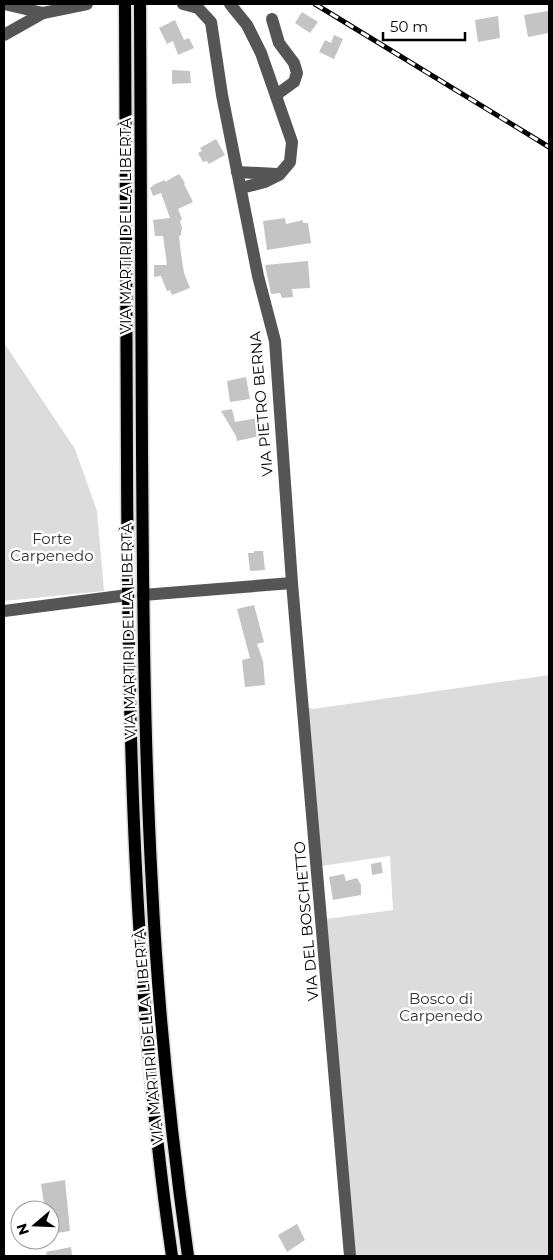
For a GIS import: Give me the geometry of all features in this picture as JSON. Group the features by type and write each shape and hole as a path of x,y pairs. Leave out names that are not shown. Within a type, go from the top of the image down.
{"main road":[{"name":"VIA MARTIRI DELLA LIBERTÀ","path":"124,4 128,595 132,790 136,888 149,1058 172,1256"},
{"name":"VIA MARTIRI DELLA LIBERTÀ","path":"140,4 143,595 147,790 164,1056 174,1153 188,1256"}],"street":[{"path":"4,4 43,13"},
{"path":"4,35 43,13 87,4"},
{"name":"VIA PIETRO BERNA","path":"183,4 198,8 211,22 222,95 237,172 258,276 275,341 292,583"},
{"path":"230,4 247,25 260,53 292,142 290,162 279,175 265,182 241,188"},
{"path":"272,20 279,43 294,63 297,73 294,82 276,95"},
{"path":"237,172 279,175"},
{"path":"143,595 292,583"},
{"name":"VIA DEL BOSCHETTO","path":"292,583 350,1256"},
{"path":"4,611 128,595"}],"green space":[{"name":"Forte Carpenedo","path":"4,343 75,449 97,511 104,591 4,601"},
{"name":"Bosco di Carpenedo","path":"549,675 549,1256 353,1256 326,919 393,910 390,856 321,866 307,707 313,709"}],"building":[{"path":"548,11 549,33 528,37 524,15"},
{"path":"302,12 318,22 310,33 295,23"},
{"path":"498,16 500,38 478,42 475,20"},
{"path":"175,20 184,40 189,38 194,48 178,55 173,41 167,44 159,28"},
{"path":"334,35 343,39 334,59 319,52 325,40 331,43"},
{"path":"172,70 190,71 191,83 172,84"},
{"path":"216,139 225,155 209,164 207,161 203,162 198,153 202,151 200,148"},
{"path":"179,174 193,202 178,209 182,219 180,221 181,235 179,236 181,254 184,273 190,288 172,295 170,290 167,291 161,276 154,277 154,265 167,265 163,236 155,236 153,220 170,218 161,193 153,196 150,188"},
{"path":"285,218 286,224 303,220 303,223 308,223 311,243 267,250 263,221"},
{"path":"308,261 310,288 292,289 293,297 282,298 280,293 271,294 265,265"},
{"path":"246,377 250,399 230,402 227,381"},
{"path":"232,409 235,422 257,418 260,436 237,441 221,411"},
{"path":"254,551 263,551 265,570 250,571 248,553 254,553"},
{"path":"254,605 264,642 257,644 263,661 265,685 245,687 242,660 250,658 237,609"},
{"path":"381,862 383,873 372,875 371,864"},
{"path":"344,874 346,881 357,878 361,885 361,895 333,900 329,877"},
{"path":"65,1180 70,1231 60,1232 60,1200 43,1200 41,1184"},
{"path":"297,1224 305,1240 287,1252 278,1235"},
{"path":"71,1247 72,1256 47,1256 46,1252"}],"railway":[{"path":"315,4 549,147"}]}
